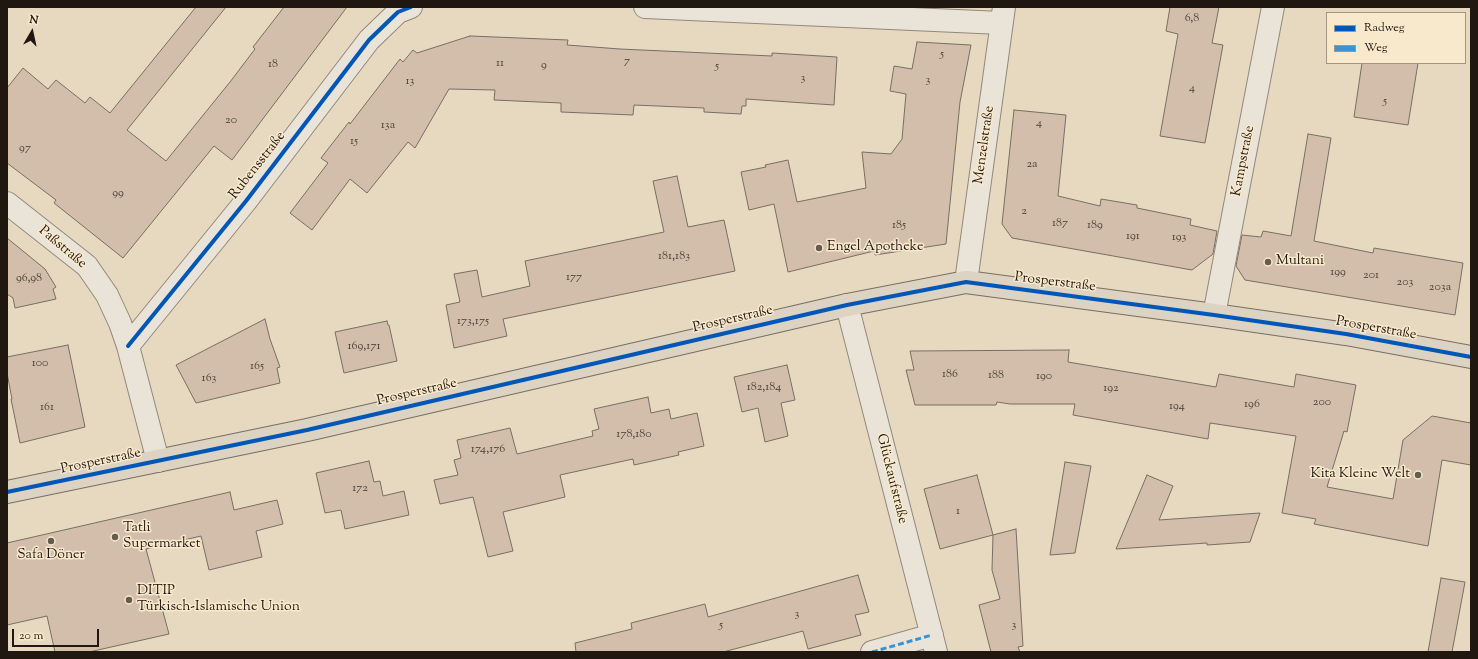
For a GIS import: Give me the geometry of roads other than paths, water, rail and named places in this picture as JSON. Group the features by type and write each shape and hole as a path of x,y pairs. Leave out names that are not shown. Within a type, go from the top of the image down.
{"main road":[{"name":"Prosperstraße","path":"7,492 315,428 847,305 966,282 1346,334 1471,357"}],"street":[{"name":"Rubensstraße","path":"128,346 246,201 369,40 398,12 412,7"},
{"path":"645,7 1003,15"},
{"name":"Kampstraße","path":"1214,315 1273,7"},
{"name":"Menzelstraße","path":"966,282 1003,15"},
{"name":"Paßstraße","path":"7,204 87,266 107,294 120,322 128,346 158,461"},
{"name":"Glückaufstraße","path":"847,305 934,644"},
{"path":"872,652 934,644"}],"place":[{"name":"Engel Apotheke","path":"819,248"},
{"name":"Multani","path":"1268,262"},
{"name":"Kita Kleine Welt","path":"1418,475"},
{"name":"Tatli Supermarket","path":"115,537"},
{"name":"Safa Döner","path":"51,541"},
{"name":"DITIP Türkisch-Islamische Union","path":"129,600"}]}
